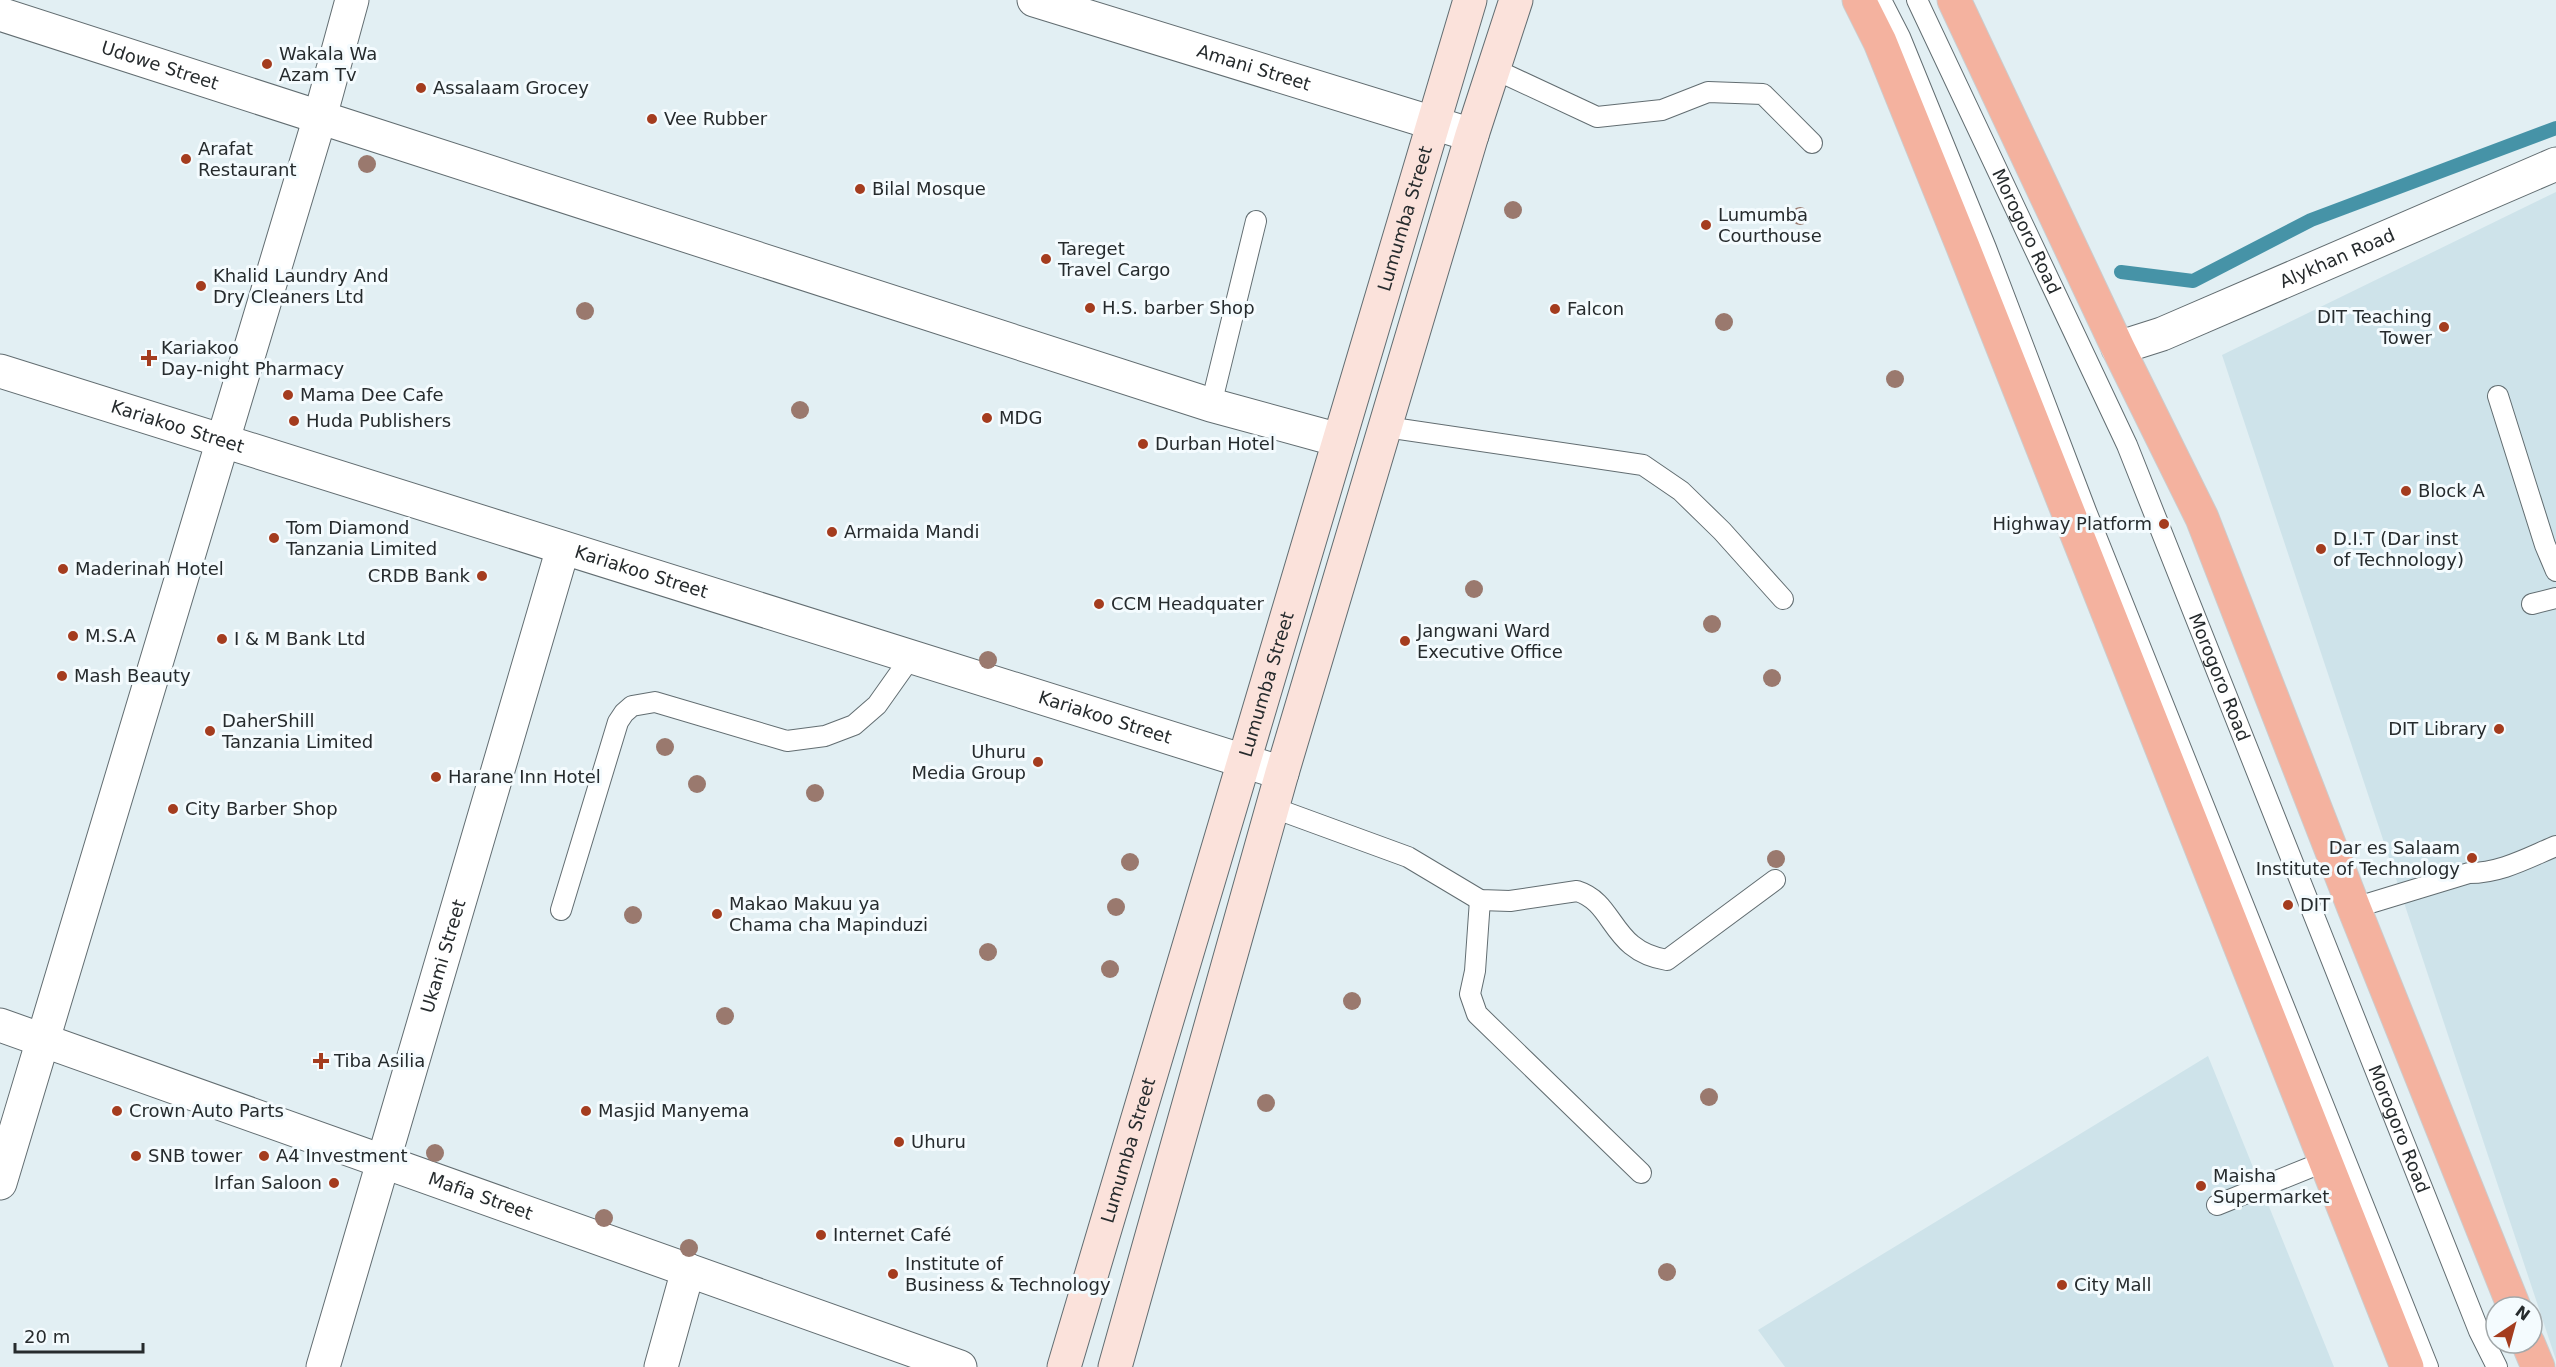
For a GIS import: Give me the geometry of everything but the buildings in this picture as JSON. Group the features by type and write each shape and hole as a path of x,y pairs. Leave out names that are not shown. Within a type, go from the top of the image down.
{"highway":[{"path":"1859,0 1880,42 1964,247 2407,1367"},
{"name":"Morogoro Road","path":"1954,0 2118,348 2202,518 2354,908 2509,1295"}],"main road":[{"name":"Lumumba Street","path":"1064,1367 1470,0"},
{"path":"1115,1367 1282,773 1472,135 1516,0"}],"street":[{"path":"0,1184 320,117 352,0"},
{"name":"Amani Street","path":"1034,0 1472,135"},
{"name":"Udowe Street","path":"0,14 1211,405 1339,440"},
{"name":"Alykhan Road","path":"2118,348 2162,334 2556,164"},
{"name":"Kariakoo Street","path":"0,371 1282,773"},
{"name":"Ukami Street","path":"323,1367 563,548"},
{"name":"Mafia Street","path":"0,1024 960,1367"},
{"path":"662,1367 688,1270"}],"lane":[{"path":"1881,0 1900,37 1986,248 2090,522 2428,1367"},
{"name":"Morogoro Road","path":"1917,0 2127,445 2479,1331 2497,1367"},
{"path":"1494,69 1597,117 1662,110 1708,92 1763,94 1812,142"},
{"path":"1211,405 1256,221"},
{"path":"2498,396 2537,524 2556,571"},
{"path":"1386,427 1643,465 1681,491 1714,523 1783,599"},
{"path":"2532,604 2556,598"},
{"path":"561,910 618,722 632,706 655,702 787,741 825,736 854,725 877,705 911,657"},
{"path":"1274,808 1408,857 1480,900 1510,901 1577,891 1586,893 1593,897 1618,933 1638,952 1651,958 1667,960 1775,880"},
{"path":"2354,908 2469,873 2484,873 2509,867 2556,846"},
{"path":"1480,900 1475,971 1470,994 1477,1014 1641,1173"},
{"path":"2217,1205 2326,1161"}],"shaded area":[{"name":"Dar es Salaam Institute of Technology","path":"2556,192 2556,1360 2544,1324 2544,1295 2534,1295 2222,355"},
{"path":"2208,1056 2334,1367 1785,1367 1758,1330"}],"waterway":[{"path":"2121,272 2193,281 2311,220 2556,128"}],"place":[{"name":"Wakala Wa Azam Tv","path":"267,64"},
{"name":"Assalaam Grocey","path":"421,88"},
{"name":"Vee Rubber","path":"652,119"},
{"name":"Arafat Restaurant","path":"186,159"},
{"name":"Bilal Mosque","path":"860,189"},
{"name":"Lumumba Courthouse","path":"1706,225"},
{"name":"Tareget Travel Cargo","path":"1046,259"},
{"name":"Khalid Laundry And Dry Cleaners Ltd","path":"201,286"},
{"name":"H.S. barber Shop","path":"1090,308"},
{"name":"Falcon","path":"1555,309"},
{"name":"DIT Teaching Tower","path":"2444,327"},
{"name":"Kariakoo Day-night Pharmacy","path":"149,358"},
{"name":"Mama Dee Cafe","path":"288,395"},
{"name":"MDG","path":"987,418"},
{"name":"Huda Publishers","path":"294,421"},
{"name":"Durban Hotel","path":"1143,444"},
{"name":"Block A","path":"2406,491"},
{"name":"Highway Platform","path":"2164,524"},
{"name":"Armaida Mandi","path":"832,532"},
{"name":"Tom Diamond Tanzania Limited","path":"274,538"},
{"name":"D.I.T (Dar inst of Technology)","path":"2321,549"},
{"name":"Maderinah Hotel","path":"63,569"},
{"name":"CRDB Bank","path":"482,576"},
{"name":"CCM Headquater","path":"1099,604"},
{"name":"M.S.A","path":"73,636"},
{"name":"I & M Bank Ltd","path":"222,639"},
{"name":"Jangwani Ward Executive Office","path":"1405,641"},
{"name":"Mash Beauty","path":"62,676"},
{"name":"DIT Library","path":"2499,729"},
{"name":"DaherShill Tanzania Limited","path":"210,731"},
{"name":"Uhuru Media Group","path":"1038,762"},
{"name":"Harane Inn Hotel","path":"436,777"},
{"name":"City Barber Shop","path":"173,809"},
{"name":"Dar es Salaam Institute of Technology","path":"2472,858"},
{"name":"DIT","path":"2288,905"},
{"name":"Makao Makuu ya Chama cha Mapinduzi","path":"717,914"},
{"name":"Tiba Asilia","path":"321,1061"},
{"name":"Crown Auto Parts","path":"117,1111"},
{"name":"Masjid Manyema","path":"586,1111"},
{"name":"Uhuru","path":"899,1142"},
{"name":"SNB tower","path":"136,1156"},
{"name":"A4 Investment","path":"264,1156"},
{"name":"Irfan Saloon","path":"334,1183"},
{"name":"Maisha Supermarket","path":"2201,1186"},
{"name":"Internet Café","path":"821,1235"},
{"name":"Institute of Business & Technology","path":"893,1274"},
{"name":"City Mall","path":"2062,1285"}]}
